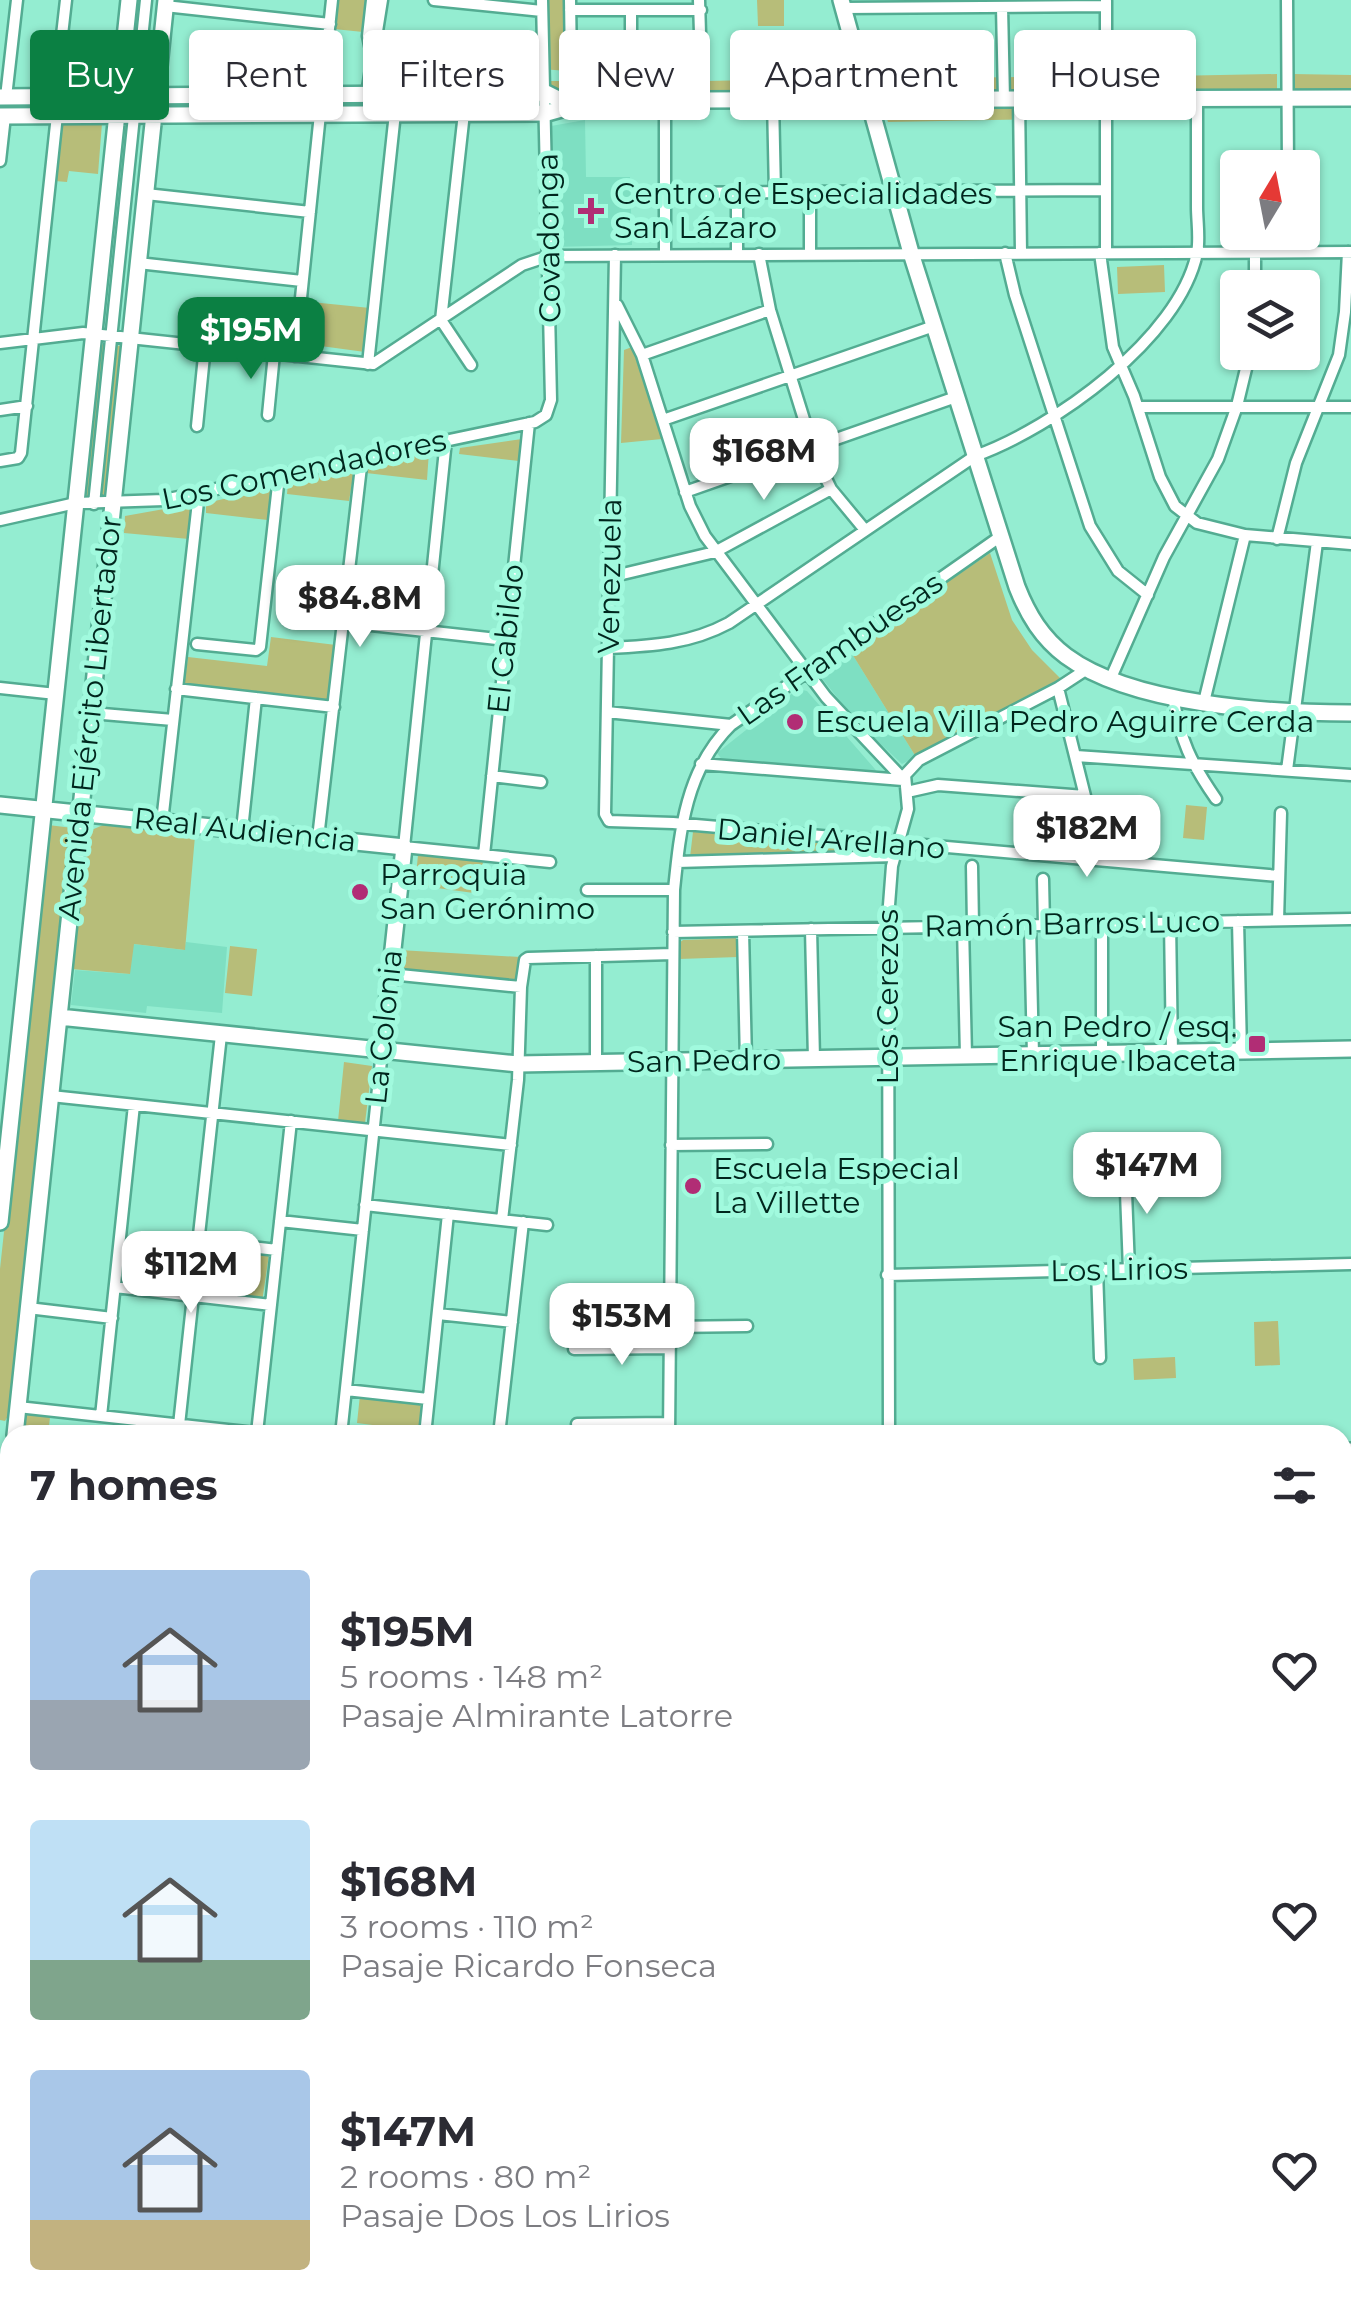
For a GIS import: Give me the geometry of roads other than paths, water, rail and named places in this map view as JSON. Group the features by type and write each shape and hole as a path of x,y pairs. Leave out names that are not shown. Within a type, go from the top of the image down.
{"street":[{"path":"16,0 3,97 30,96"},
{"path":"63,30 66,0"},
{"name":"Avenida Ejército Libertador","path":"126,30 129,0"},
{"path":"143,30 146,0"},
{"path":"329,30 332,0"},
{"path":"369,30 372,0"},
{"path":"379,30 382,0"},
{"path":"434,0 542,6"},
{"path":"1287,0 1288,150"},
{"path":"165,3 330,24"},
{"name":"Avenida Ejército Libertador","path":"162,30 165,3"},
{"path":"849,30 842,4 1002,7 1106,3 1106,30"},
{"path":"570,30 570,5 632,10 700,5 701,30"},
{"name":"Covadonga","path":"542,6 551,400 546,415"},
{"path":"1002,7 1020,191 1020,253"},
{"path":"632,10 632,30"},
{"path":"539,93 559,100"},
{"path":"608,648 657,646 697,638 730,623 975,456 1054,415 1120,365 1168,312 1197,252 1198,99 1351,98"},
{"path":"994,99 1011,99"},
{"path":"539,112 559,109"},
{"path":"0,162 2,116 30,116"},
{"path":"0,461 20,456 57,120"},
{"name":"Avenida Ejército Libertador","path":"0,1222 115,120"},
{"path":"94,504 134,120"},
{"name":"Avenida Ejército Libertador","path":"12,1425 18,1407 153,120"},
{"path":"294,356 319,120"},
{"path":"368,364 394,120"},
{"path":"463,120 440,320 471,365"},
{"path":"665,120 665,255"},
{"path":"774,120 776,192"},
{"path":"874,120 956,397 1022,600 1033,620 1056,648 1110,680 1204,702 1294,713 1351,713"},
{"path":"1107,120 1103,252 1111,338 1165,488 1186,516 1204,525 1277,540 1351,544"},
{"path":"665,193 1106,190"},
{"path":"810,192 810,254"},
{"path":"737,193 737,255"},
{"path":"146,194 310,212"},
{"path":"1256,252 1256,270"},
{"path":"0,343 92,334 368,364 379,362 522,265 549,256 1350,252 1342,342 1331,382 1296,463 1277,540"},
{"path":"1005,253 1015,295 1094,536 1118,571 1148,595"},
{"path":"759,254 770,310 812,447 832,489 865,530"},
{"name":"Venezuela","path":"615,256 606,818 615,823 682,825"},
{"path":"138,262 302,281"},
{"path":"615,302 642,355 696,520 715,552 852,728 906,786"},
{"path":"642,355 770,310"},
{"path":"663,420 934,326"},
{"path":"197,426 205,346"},
{"path":"268,414 274,354"},
{"path":"1110,680 1186,516 1218,459 1246,370"},
{"path":"686,492 956,397"},
{"path":"0,410 26,406"},
{"path":"1138,407 1351,407"},
{"name":"Los Comendadores","path":"0,520 76,504 164,500 529,423 546,415"},
{"name":"El Cabildo","path":"484,855 529,423"},
{"name":"La Colonia","path":"342,1425 446,440"},
{"path":"318,838 362,458"},
{"path":"197,644 256,650 260,646 278,476"},
{"path":"610,577 715,552 832,489"},
{"path":"162,822 199,493"},
{"path":"1204,702 1245,535"},
{"name":"Las Frambuesas","path":"671,1425 674,890 682,825 701,764 731,725 1001,536"},
{"path":"1287,770 1317,542"},
{"path":"344,622 506,640"},
{"path":"906,786 908,768 919,760 1088,669"},
{"path":"0,688 56,694"},
{"path":"1058,688 1086,796 1080,859"},
{"path":"176,689 334,707"},
{"path":"1173,696 1179,734 1191,764 1216,800"},
{"path":"242,830 256,698"},
{"path":"607,712 731,725"},
{"path":"91,713 173,720"},
{"path":"1076,756 1351,775"},
{"path":"701,764 906,786 1086,796"},
{"path":"492,776 541,782"},
{"name":"Los Cerezos","path":"889,1425 888,928 896,851 908,809 906,786"},
{"name":"Real Audiencia","path":"0,804 550,862"},
{"path":"1278,920 1281,813"},
{"name":"Daniel Arellano","path":"682,825 896,851 1080,859 1279,876"},
{"path":"677,862 896,851"},
{"path":"966,1056 972,866"},
{"path":"1043,879 1044,925"},
{"path":"587,890 674,890"},
{"name":"Ramón Barros Luco","path":"673,932 1351,919"},
{"path":"1238,921 1241,1051"},
{"path":"1170,922 1172,1052"},
{"path":"1102,924 1102,1054"},
{"path":"1030,925 1033,1055"},
{"path":"812,929 814,1059"},
{"path":"742,930 746,1060"},
{"path":"502,1220 518,1064 523,966 528,958 673,954"},
{"path":"596,956 596,1064"},
{"path":"390,974 521,988"},
{"name":"San Pedro","path":"59,1018 518,1064 1351,1049"},
{"path":"198,1242 221,1034"},
{"path":"51,1096 511,1145"},
{"path":"102,1416 134,1104"},
{"path":"258,1425 291,1121"},
{"path":"671,1145 767,1144"},
{"path":"1125,1166 1129,1270"},
{"path":"366,1205 547,1225"},
{"path":"426,1425 448,1214"},
{"path":"280,1221 363,1230"},
{"path":"500,1425 523,1222"},
{"path":"136,1241 190,1248 198,1242 277,1250"},
{"name":"Los Lirios","path":"887,1275 1351,1264"},
{"path":"1098,1270 1100,1358"},
{"path":"115,1288 271,1304"},
{"path":"18,1407 180,1425 193,1296"},
{"path":"28,1308 112,1318"},
{"path":"438,1314 512,1322"},
{"path":"670,1326 747,1326"},
{"path":"574,1349 670,1348"},
{"path":"346,1390 428,1399"},
{"path":"149,1421 149,1425"},
{"path":"578,1424 591,1425"}],"place":[{"name":"Centro de Especialidades San Lázaro","path":"591,211"},
{"name":"Escuela Villa Pedro Aguirre Cerda","path":"795,722"},
{"name":"Parroquia San Gerónimo","path":"360,892"},
{"name":"San Pedro / esq. Enrique Ibaceta","path":"1257,1044"},
{"name":"Escuela Especial La Villette","path":"693,1186"}]}
